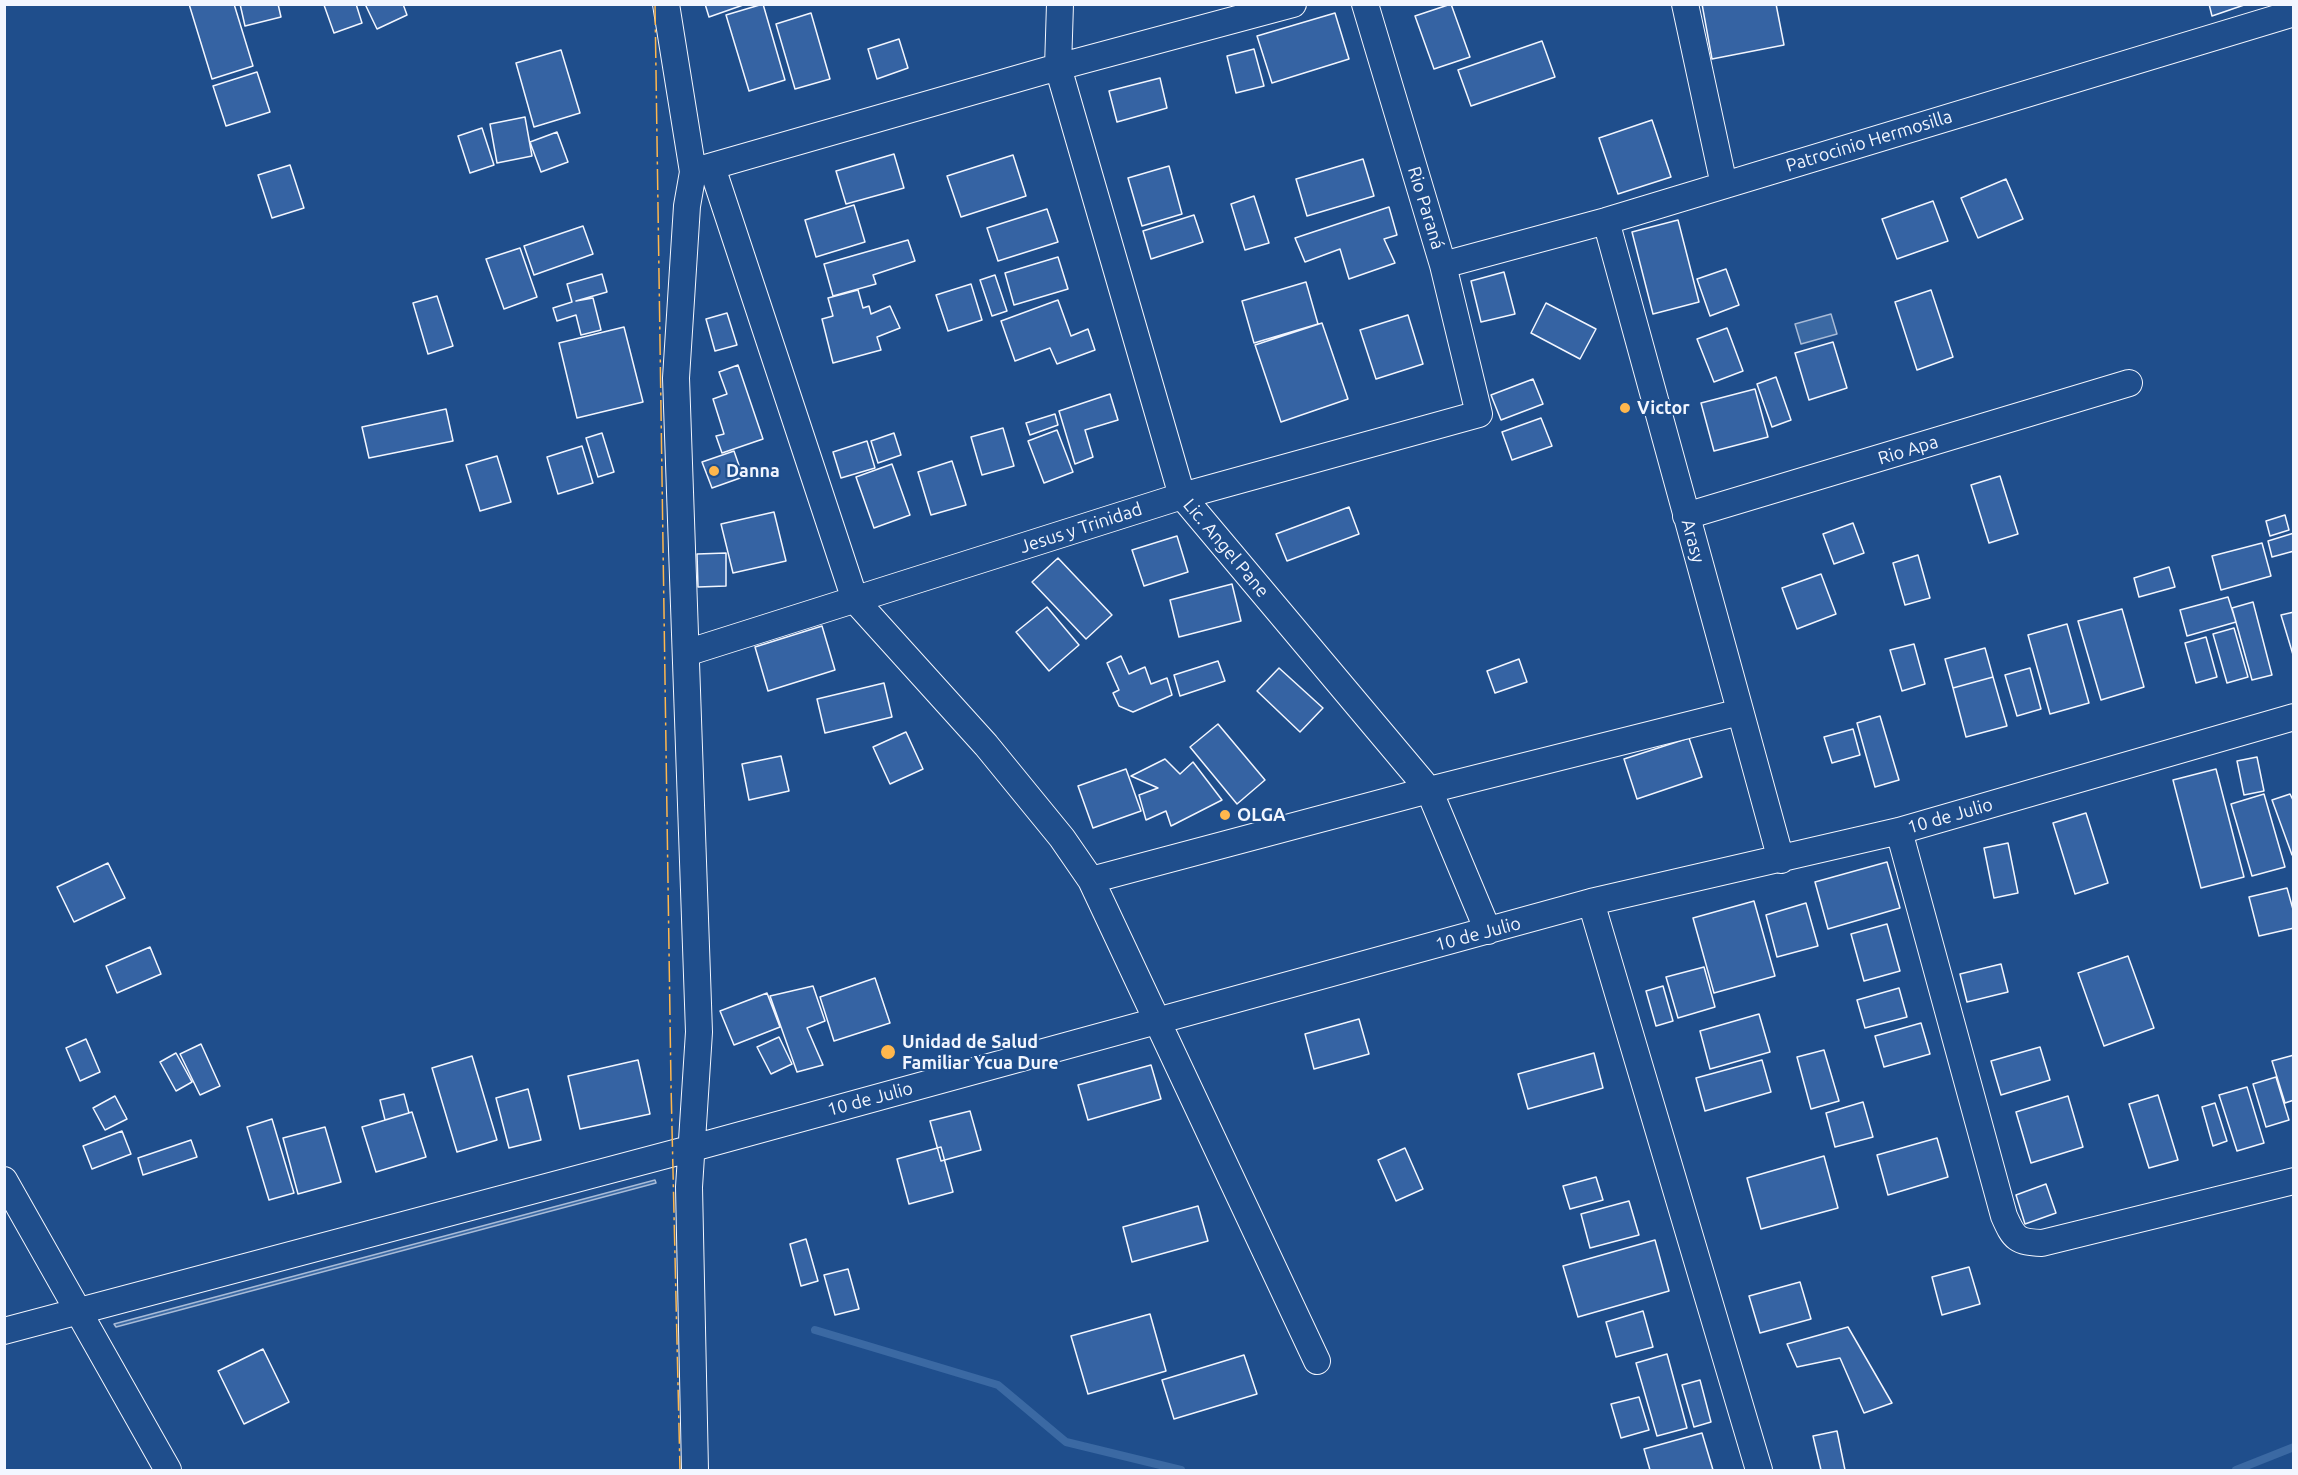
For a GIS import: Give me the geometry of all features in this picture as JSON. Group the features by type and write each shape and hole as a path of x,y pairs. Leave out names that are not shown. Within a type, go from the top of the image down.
{"street":[{"path":"666,4 702,169 855,600 986,745 1062,838 1091,880 1317,1361"},
{"name":"Lic. Angel Pane","path":"1060,4 1058,67 1182,496 1429,790 1488,931"},
{"path":"702,169 1058,67 1293,4"},
{"name":"Rio Paraná","path":"1365,4 1443,265 1479,414"},
{"path":"1685,4 1724,185"},
{"name":"Patrocinio Hermosilla","path":"1443,265 1606,221 2294,13"},
{"path":"695,1470 689,1186 699,1032 676,378 687,206 702,169"},
{"name":"Arasy","path":"1606,221 1781,860"},
{"name":"Rio Apa","path":"1686,516 2129,383"},
{"name":"Jesus y Trinidad","path":"686,652 1182,496 1479,414"},
{"path":"1091,880 1429,790 1740,712"},
{"name":"10 de Julio","path":"4,1331 693,1148 1591,902 1899,831 2294,717"},
{"path":"1899,831 2001,1205 2012,1234 2024,1242 2042,1244 2294,1181"},
{"path":"1591,902 1759,1470"},
{"path":"4,1180 168,1470"}],"water":[{"path":"1831,314 1837,334 1801,344 1795,324"},
{"path":"655,1180 656,1183 116,1327 114,1324"}],"building":[{"path":"189,4 234,4 253,66 212,79"},
{"path":"240,4 278,4 281,17 245,26"},
{"path":"356,4 362,23 334,33 324,5"},
{"path":"365,4 403,4 407,15 377,29"},
{"path":"705,4 746,4 709,17"},
{"path":"763,4 785,80 749,91 726,15"},
{"path":"1451,4 1470,57 1434,69 1415,16"},
{"path":"1702,4 1776,4 1784,45 1712,59"},
{"path":"2209,4 2247,4 2212,16"},
{"path":"811,13 830,79 795,89 776,24"},
{"path":"1335,13 1349,59 1272,83 1257,36"},
{"path":"899,39 908,68 877,79 868,49"},
{"path":"1542,41 1555,77 1471,106 1458,70"},
{"path":"1254,49 1264,86 1236,93 1227,56"},
{"path":"561,50 580,113 534,127 516,63"},
{"path":"257,72 270,112 226,126 213,86"},
{"path":"1160,78 1167,108 1117,122 1109,91"},
{"path":"525,117 532,156 497,163 490,124"},
{"path":"1652,120 1671,177 1618,194 1599,138"},
{"path":"482,128 494,165 470,173 458,136"},
{"path":"557,132 568,162 541,172 530,142"},
{"path":"894,154 904,188 846,204 836,171"},
{"path":"1013,155 1026,196 961,217 947,176"},
{"path":"1363,159 1374,196 1307,216 1296,179"},
{"path":"290,165 304,208 272,218 258,175"},
{"path":"1169,166 1182,214 1142,226 1128,178"},
{"path":"2006,179 2023,219 1978,238 1961,198"},
{"path":"1254,196 1269,243 1245,250 1231,204"},
{"path":"1933,201 1948,241 1897,259 1882,219"},
{"path":"854,205 865,242 816,257 805,220"},
{"path":"1389,207 1397,235 1384,239 1395,263 1349,279 1340,249 1305,262 1295,238"},
{"path":"1047,209 1058,242 998,261 987,228"},
{"path":"1194,215 1203,242 1151,259 1143,231"},
{"path":"1678,220 1699,302 1653,314 1632,232"},
{"path":"583,226 593,254 534,275 524,246"},
{"path":"908,240 915,261 873,275 876,284 833,296 824,264"},
{"path":"520,248 537,297 504,309 486,259"},
{"path":"1058,257 1068,289 1014,305 1005,273"},
{"path":"1726,269 1739,305 1710,316 1697,279"},
{"path":"1504,272 1515,314 1481,322 1471,281"},
{"path":"602,274 607,292 576,301 593,298 601,330 581,335 576,315 557,321 553,308 572,302 567,284"},
{"path":"995,275 1007,311 992,316 980,280"},
{"path":"1306,282 1318,324 1254,343 1242,301"},
{"path":"971,284 982,320 948,331 936,295"},
{"path":"858,290 863,308 869,306 871,314 890,306 900,328 877,337 881,350 833,363 822,319 833,316 828,298"},
{"path":"1931,290 1953,357 1917,370 1895,302"},
{"path":"437,296 453,346 428,354 413,303"},
{"path":"1058,300 1071,336 1088,329 1095,350 1057,364 1050,348 1015,361 1001,321"},
{"path":"1546,303 1596,329 1580,359 1531,333"},
{"path":"727,313 737,345 715,351 706,319"},
{"path":"1408,315 1423,364 1376,379 1360,330"},
{"path":"1322,323 1348,399 1281,422 1255,345"},
{"path":"624,327 643,402 577,418 559,343"},
{"path":"1727,328 1743,371 1714,382 1697,339"},
{"path":"1833,342 1847,388 1809,400 1795,353"},
{"path":"738,365 763,439 722,453 716,436 724,434 713,399 727,394 719,372"},
{"path":"1776,377 1791,420 1772,427 1757,384"},
{"path":"1533,379 1543,404 1501,420 1491,395"},
{"path":"1755,389 1768,437 1714,451 1701,403"},
{"path":"1110,394 1118,420 1085,430 1093,457 1075,464 1059,411"},
{"path":"446,409 453,441 369,458 362,427"},
{"path":"1055,414 1058,425 1030,435 1026,423"},
{"path":"1541,418 1552,446 1512,460 1502,432"},
{"path":"1003,428 1014,466 982,475 971,437"},
{"path":"1057,430 1073,472 1044,483 1028,441"},
{"path":"602,433 614,472 598,477 586,438"},
{"path":"894,433 901,455 878,463 871,441"},
{"path":"867,441 875,468 841,478 833,452"},
{"path":"582,446 593,483 558,494 547,457"},
{"path":"734,451 743,477 712,488 702,462"},
{"path":"497,456 511,502 480,511 466,465"},
{"path":"952,461 966,505 931,515 918,472"},
{"path":"892,464 910,515 874,528 856,477"},
{"path":"2000,476 2018,534 1989,543 1971,485"},
{"path":"1349,507 1359,534 1287,561 1276,534"},
{"path":"774,512 786,561 733,573 721,524"},
{"path":"2285,515 2289,530 2270,536 2266,521"},
{"path":"1853,523 1864,553 1834,564 1823,534"},
{"path":"2294,533 2294,551 2272,557 2268,541"},
{"path":"1177,536 1188,572 1144,586 1132,550"},
{"path":"2262,543 2271,576 2221,590 2212,556"},
{"path":"726,553 726,586 698,587 697,554"},
{"path":"1918,555 1930,598 1905,605 1893,563"},
{"path":"1058,558 1112,615 1086,639 1032,582"},
{"path":"2169,567 2175,587 2139,597 2134,578"},
{"path":"1821,574 1836,614 1797,629 1782,588"},
{"path":"1232,584 1241,621 1179,637 1170,600"},
{"path":"2228,597 2236,622 2187,636 2180,610"},
{"path":"2253,602 2272,675 2252,680 2232,608"},
{"path":"1047,607 1079,645 1049,671 1016,632"},
{"path":"2122,609 2144,687 2101,700 2078,621"},
{"path":"2294,612 2294,658 2281,615"},
{"path":"2067,624 2089,703 2050,714 2028,635"},
{"path":"822,626 835,670 768,691 755,647"},
{"path":"2234,628 2248,677 2227,683 2213,634"},
{"path":"2206,637 2217,677 2196,683 2185,643"},
{"path":"1914,644 1925,684 1902,691 1890,650"},
{"path":"1985,648 1993,677 1953,688 1945,659"},
{"path":"1121,656 1129,674 1145,667 1151,684 1167,678 1172,695 1133,712 1119,706 1113,693 1119,690 1107,663"},
{"path":"1519,659 1527,682 1495,693 1487,671"},
{"path":"1218,661 1225,681 1180,696 1174,675"},
{"path":"1279,668 1323,708 1300,732 1257,691"},
{"path":"2030,668 2041,709 2017,716 2005,675"},
{"path":"1993,677 2007,726 1966,737 1953,688"},
{"path":"884,683 892,717 825,733 817,699"},
{"path":"1880,716 1899,780 1875,787 1857,723"},
{"path":"1218,724 1265,780 1237,804 1190,747"},
{"path":"1853,729 1860,755 1832,763 1824,737"},
{"path":"906,732 923,769 890,784 873,747"},
{"path":"1689,738 1702,777 1637,799 1624,759"},
{"path":"781,756 789,791 749,800 742,764"},
{"path":"2257,757 2264,791 2244,795 2237,761"},
{"path":"1165,759 1180,774 1193,762 1222,800 1171,826 1166,811 1146,820 1139,795 1158,788 1131,776"},
{"path":"1126,769 1141,811 1093,828 1078,786"},
{"path":"2216,769 2244,877 2201,888 2173,780"},
{"path":"2264,794 2285,867 2252,876 2231,804"},
{"path":"2290,794 2294,802 2294,854 2292,855 2272,800"},
{"path":"2086,813 2108,883 2075,894 2053,823"},
{"path":"2008,843 2018,893 1994,898 1984,848"},
{"path":"1887,862 1900,908 1828,929 1815,882"},
{"path":"108,863 125,898 74,922 57,887"},
{"path":"2287,888 2294,913 2294,928 2259,936 2249,897"},
{"path":"1754,901 1775,976 1714,993 1693,918"},
{"path":"1806,903 1818,946 1777,957 1766,915"},
{"path":"1887,924 1900,971 1864,981 1851,934"},
{"path":"150,947 161,974 117,993 106,966"},
{"path":"2128,956 2154,1028 2104,1046 2078,973"},
{"path":"2001,964 2008,992 1967,1002 1960,974"},
{"path":"1704,967 1715,1007 1678,1018 1666,977"},
{"path":"875,978 890,1023 834,1041 820,997"},
{"path":"813,986 825,1021 807,1028 823,1065 797,1072 770,996"},
{"path":"1663,986 1673,1021 1656,1026 1646,991"},
{"path":"1899,988 1907,1017 1865,1028 1857,1000"},
{"path":"767,993 780,1027 734,1045 720,1011"},
{"path":"1759,1014 1770,1052 1710,1069 1700,1031"},
{"path":"1359,1019 1369,1054 1314,1069 1305,1034"},
{"path":"1921,1023 1930,1054 1884,1067 1875,1036"},
{"path":"779,1037 792,1064 771,1074 757,1047"},
{"path":"86,1039 100,1072 80,1081 66,1048"},
{"path":"201,1044 220,1086 200,1095 180,1054"},
{"path":"2040,1047 2050,1080 2001,1095 1991,1061"},
{"path":"1824,1050 1839,1101 1811,1109 1797,1057"},
{"path":"176,1053 192,1082 176,1091 160,1062"},
{"path":"1594,1053 1603,1088 1528,1109 1518,1074"},
{"path":"2294,1055 2294,1100 2285,1103 2272,1061"},
{"path":"472,1056 497,1140 457,1152 432,1068"},
{"path":"638,1060 650,1114 580,1129 568,1076"},
{"path":"1762,1060 1771,1092 1705,1111 1696,1078"},
{"path":"1151,1065 1161,1099 1088,1120 1078,1085"},
{"path":"2276,1077 2289,1120 2266,1127 2253,1084"},
{"path":"2247,1087 2264,1143 2237,1151 2219,1095"},
{"path":"528,1089 541,1140 509,1148 496,1098"},
{"path":"404,1094 409,1113 385,1120 380,1100"},
{"path":"2158,1095 2178,1160 2149,1168 2129,1104"},
{"path":"115,1096 127,1119 105,1130 93,1108"},
{"path":"2068,1096 2083,1147 2031,1163 2016,1112"},
{"path":"1863,1102 1873,1137 1835,1147 1826,1113"},
{"path":"2215,1103 2227,1141 2213,1146 2202,1107"},
{"path":"970,1111 981,1150 941,1161 930,1121"},
{"path":"412,1112 426,1157 376,1172 362,1127"},
{"path":"272,1119 294,1193 269,1200 247,1127"},
{"path":"325,1127 341,1182 298,1194 283,1138"},
{"path":"122,1131 131,1154 92,1169 83,1146"},
{"path":"1937,1138 1948,1177 1888,1195 1877,1155"},
{"path":"191,1140 197,1157 143,1175 138,1158"},
{"path":"941,1147 953,1192 909,1204 897,1159"},
{"path":"1405,1148 1423,1189 1396,1201 1378,1160"},
{"path":"1824,1156 1838,1208 1761,1229 1747,1178"},
{"path":"1596,1177 1603,1200 1570,1209 1563,1186"},
{"path":"2046,1184 2056,1213 2025,1224 2016,1195"},
{"path":"1629,1201 1639,1235 1590,1248 1581,1214"},
{"path":"1198,1206 1208,1241 1132,1262 1123,1227"},
{"path":"806,1239 818,1281 801,1286 790,1244"},
{"path":"1655,1240 1669,1291 1578,1317 1563,1266"},
{"path":"1969,1267 1980,1304 1942,1315 1932,1277"},
{"path":"848,1269 859,1309 835,1315 824,1275"},
{"path":"1800,1282 1811,1319 1760,1333 1749,1296"},
{"path":"1643,1311 1653,1347 1616,1357 1606,1322"},
{"path":"1150,1314 1166,1371 1088,1394 1071,1336"},
{"path":"1848,1327 1892,1403 1864,1413 1840,1358 1797,1367 1787,1344"},
{"path":"263,1349 289,1402 244,1424 218,1371"},
{"path":"1667,1354 1687,1428 1657,1436 1636,1363"},
{"path":"1244,1355 1257,1394 1174,1419 1162,1380"},
{"path":"1700,1380 1711,1422 1694,1427 1682,1385"},
{"path":"1639,1397 1649,1430 1621,1438 1611,1404"},
{"path":"1837,1431 1845,1470 1821,1470 1813,1436"},
{"path":"1702,1433 1713,1470 1650,1470 1644,1449"}],"waterway":[{"path":"815,1330 998,1385 1066,1442 1181,1470"},
{"path":"2236,1470 2294,1447"}],"power":[{"path":"655,4 671,1085 680,1470"}],"place":[{"name":"Victor","path":"1625,408"},
{"name":"Danna","path":"714,471"},
{"name":"OLGA","path":"1225,815"},
{"name":"Unidad de Salud Familiar Ycua Dure","path":"888,1052"}]}
